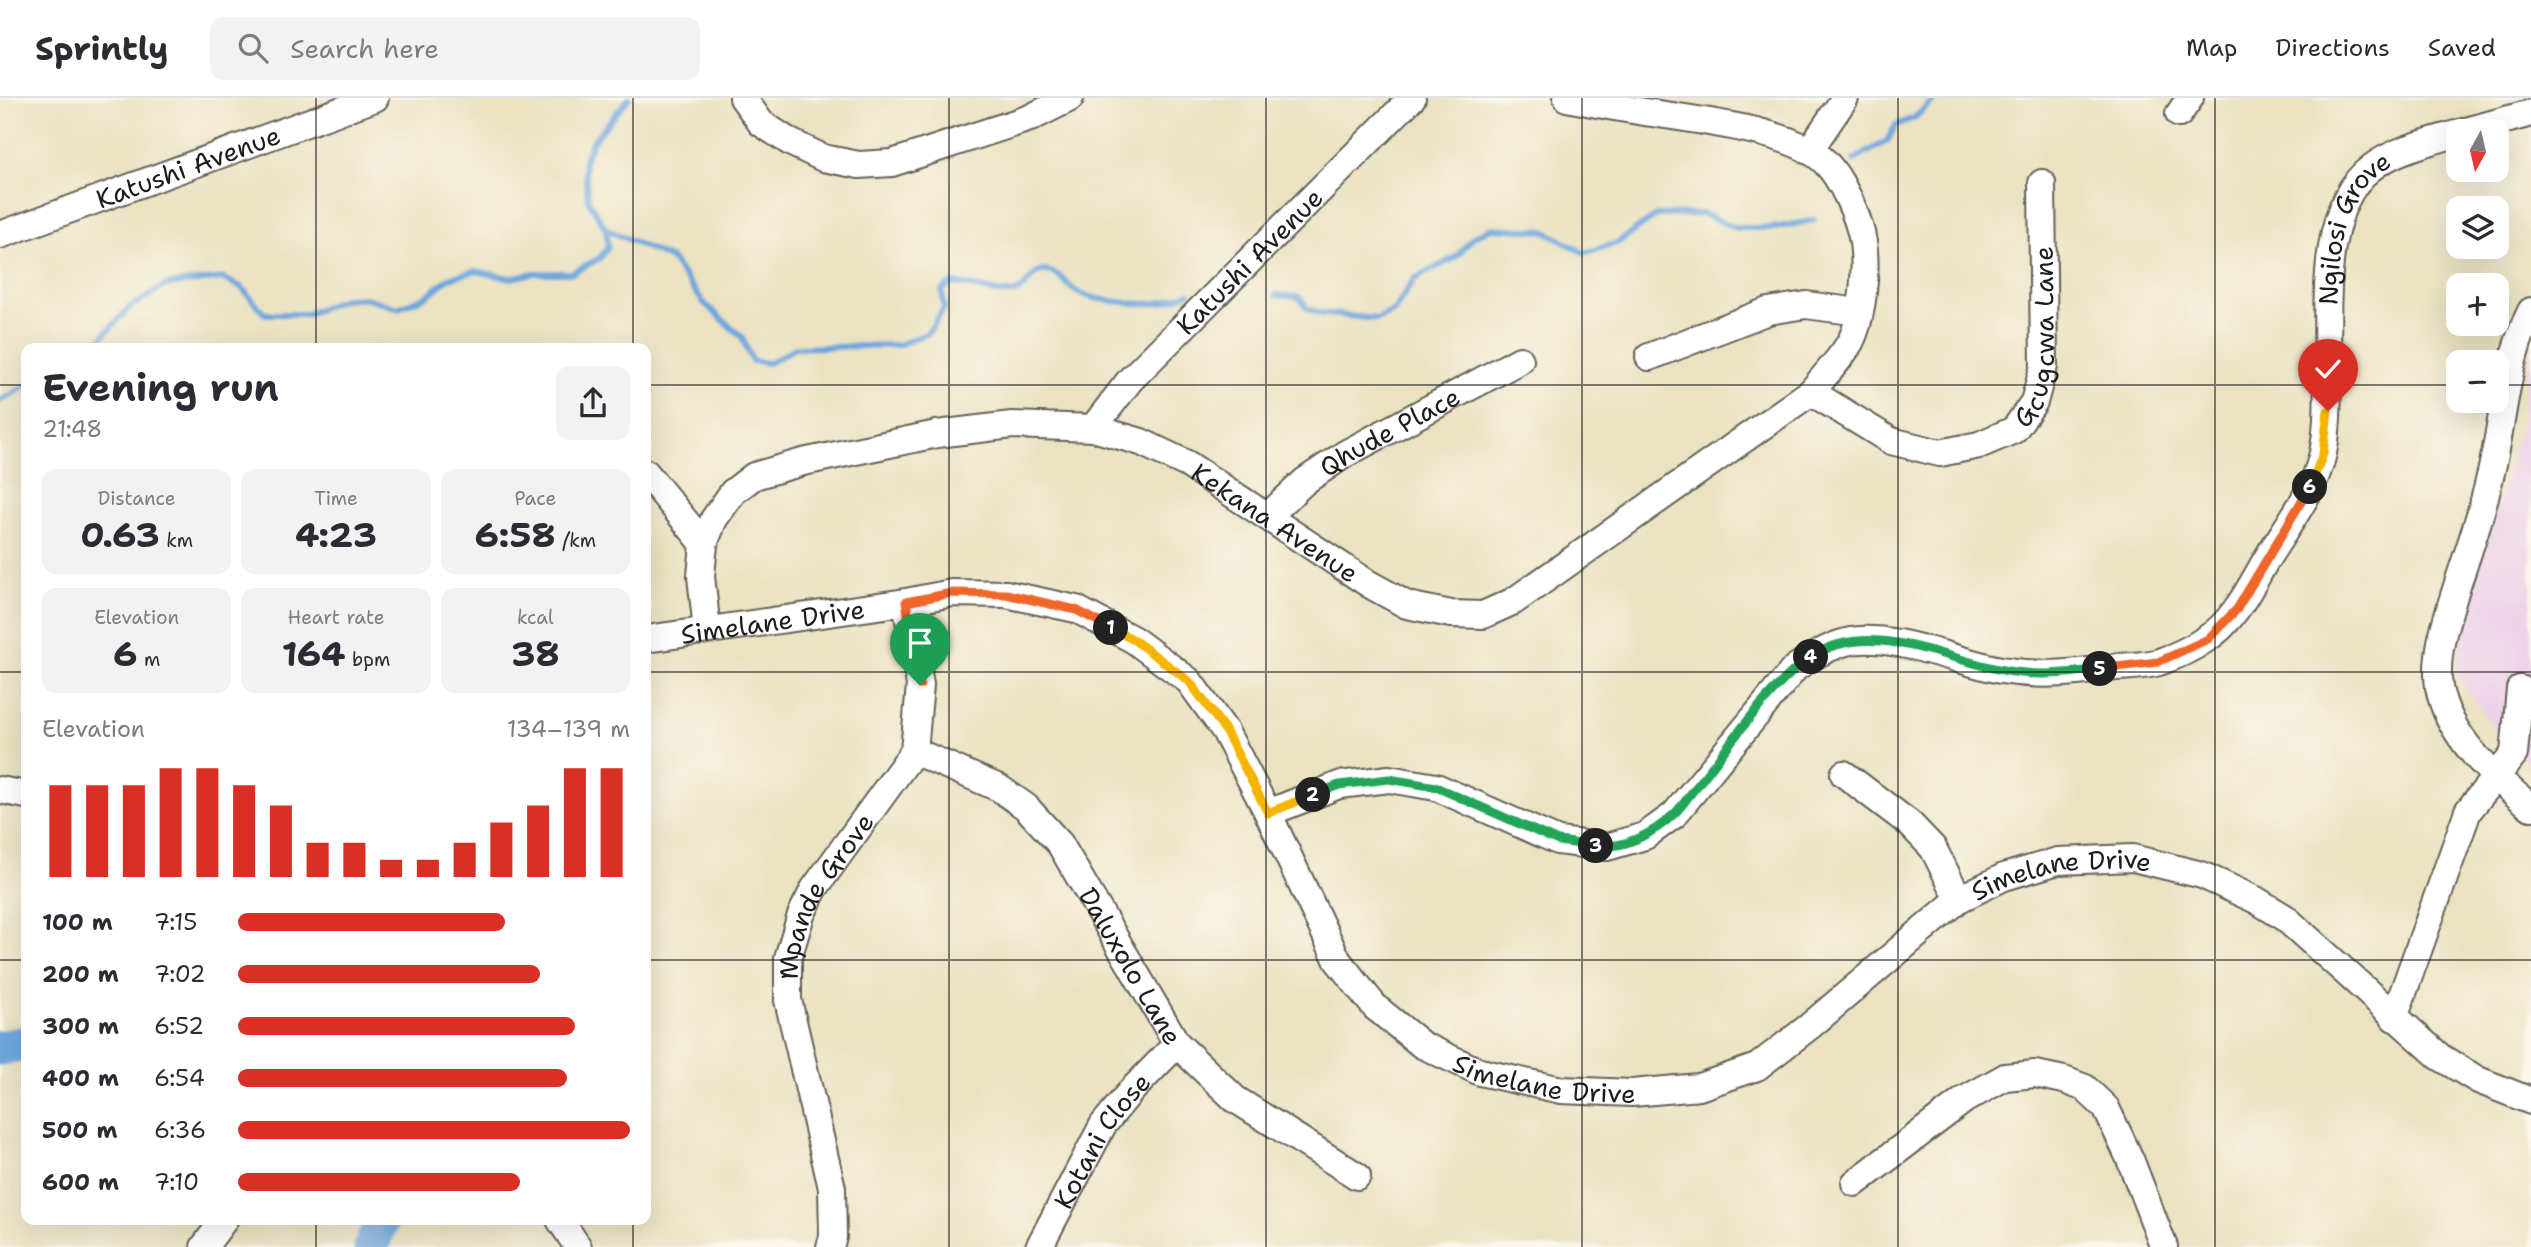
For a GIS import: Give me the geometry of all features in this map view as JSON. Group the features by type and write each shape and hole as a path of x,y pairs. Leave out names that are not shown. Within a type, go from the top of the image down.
{"street":[{"name":"Katushi Avenue","path":"0,235 375,98"},
{"path":"743,98 761,123 790,142 823,158 859,165 892,163 1030,118 1070,98"},
{"name":"Katushi Avenue","path":"1093,429 1130,380 1412,98"},
{"name":"Kekana Avenue","path":"707,630 701,576 704,544 714,519 733,492 754,475 937,434 1012,425 1093,429 1141,442 1187,464 1369,584 1407,605 1451,614 1483,615 1514,601 1811,392 1849,345 1859,312 1866,264 1861,231 1844,190 1825,162 1809,151 1769,134 1567,98"},
{"path":"1809,151 1845,98"},
{"path":"2509,119 2531,113"},
{"name":"Ngilosi Grove","path":"1268,813 1339,785 1389,779 1436,787 1558,841 1607,847 1645,836 1674,815 1795,668 1817,653 1848,641 1880,639 2000,670 2050,676 2158,662 2208,639 2237,609 2310,486 2323,454 2328,411 2332,238 2345,200 2361,177 2381,162 2416,145 2446,137"},
{"name":"Gcugcwa Lane","path":"1811,392 1891,441 1940,453 1979,445 2014,430 2034,402 2044,366 2042,183"},
{"path":"1649,357 1768,311 1806,305 1859,312"},
{"path":"2531,312 2519,334 2510,366 2490,479 2444,627 2439,686 2445,707 2475,757 2494,777 2531,807"},
{"name":"Qhude Place","path":"1268,516 1305,481 1345,454 1520,360"},
{"path":"651,479 704,544"},
{"name":"Simelane Drive","path":"651,638 952,593 1006,594 1076,610 1134,640 1189,681 1225,730 1268,813 1338,961 1375,1007 1422,1045 1480,1072 1561,1090 1632,1093 1699,1087 1758,1067 1959,899 2004,877 2058,861 2133,858 2203,875 2284,916 2440,1057 2478,1080 2531,1101"},
{"path":"906,602 920,685 914,751"},
{"path":"2394,1018 2462,825 2475,800 2512,758 2516,749 2521,689"},
{"name":"Daluxolo Lane","path":"914,751 999,789 1026,807 1060,844 1177,1044 1236,1099 1357,1176"},
{"name":"Mpande Grove","path":"830,1247 833,1237 832,1188 788,1000 788,957 814,889 914,751"},
{"path":"1844,774 1910,824 1933,848 1959,899"},
{"path":"0,790 21,794"},
{"name":"Kotani Close","path":"1039,1247 1103,1125 1131,1091 1177,1044"},
{"path":"1855,1183 1964,1100 2005,1077 2035,1074 2064,1080 2085,1088 2106,1108 2130,1159 2164,1247"},
{"path":"204,1247 221,1225"},
{"path":"563,1225 578,1247"}],"shaded area":[{"path":"2531,335 2531,765 2500,737 2456,673 2468,592 2492,525 2522,421"}],"waterway":[{"path":"93,343 130,307 166,285 222,278 241,287 265,314 307,314 344,299 367,298 398,308 427,296 449,278 475,271 511,278 534,273 572,273 600,258 608,247 606,229 588,200 584,161 592,142 629,98"},
{"path":"1854,160 1887,141 1896,125 1914,118 1936,98"},
{"path":"1276,295 1299,297 1307,308 1319,313 1377,319 1394,311 1414,279 1456,257 1473,237 1491,228 1545,231 1584,253 1617,243 1657,215 1703,214 1736,228 1774,228 1814,220"},
{"path":"606,229 671,259 704,303 742,337 752,361 769,363 795,348 898,345 928,333 944,308 942,290 952,283 1009,293 1020,290 1038,272 1048,271 1057,274 1081,294 1104,300 1155,303 1189,293"},
{"path":"0,401 21,389"},
{"path":"0,1048 21,1044"},
{"path":"371,1247 380,1225"}],"route":[{"path":"920,685 906,602 952,593 1006,594 1076,610 1134,640 1189,681 1225,730 1268,813 1339,785 1389,779 1436,787 1558,841 1607,847 1645,836 1674,815 1795,668 1817,653 1848,641 1880,639 2000,670 2050,676 2158,662 2208,639 2237,609 2310,486 2323,454 2328,411"}]}
